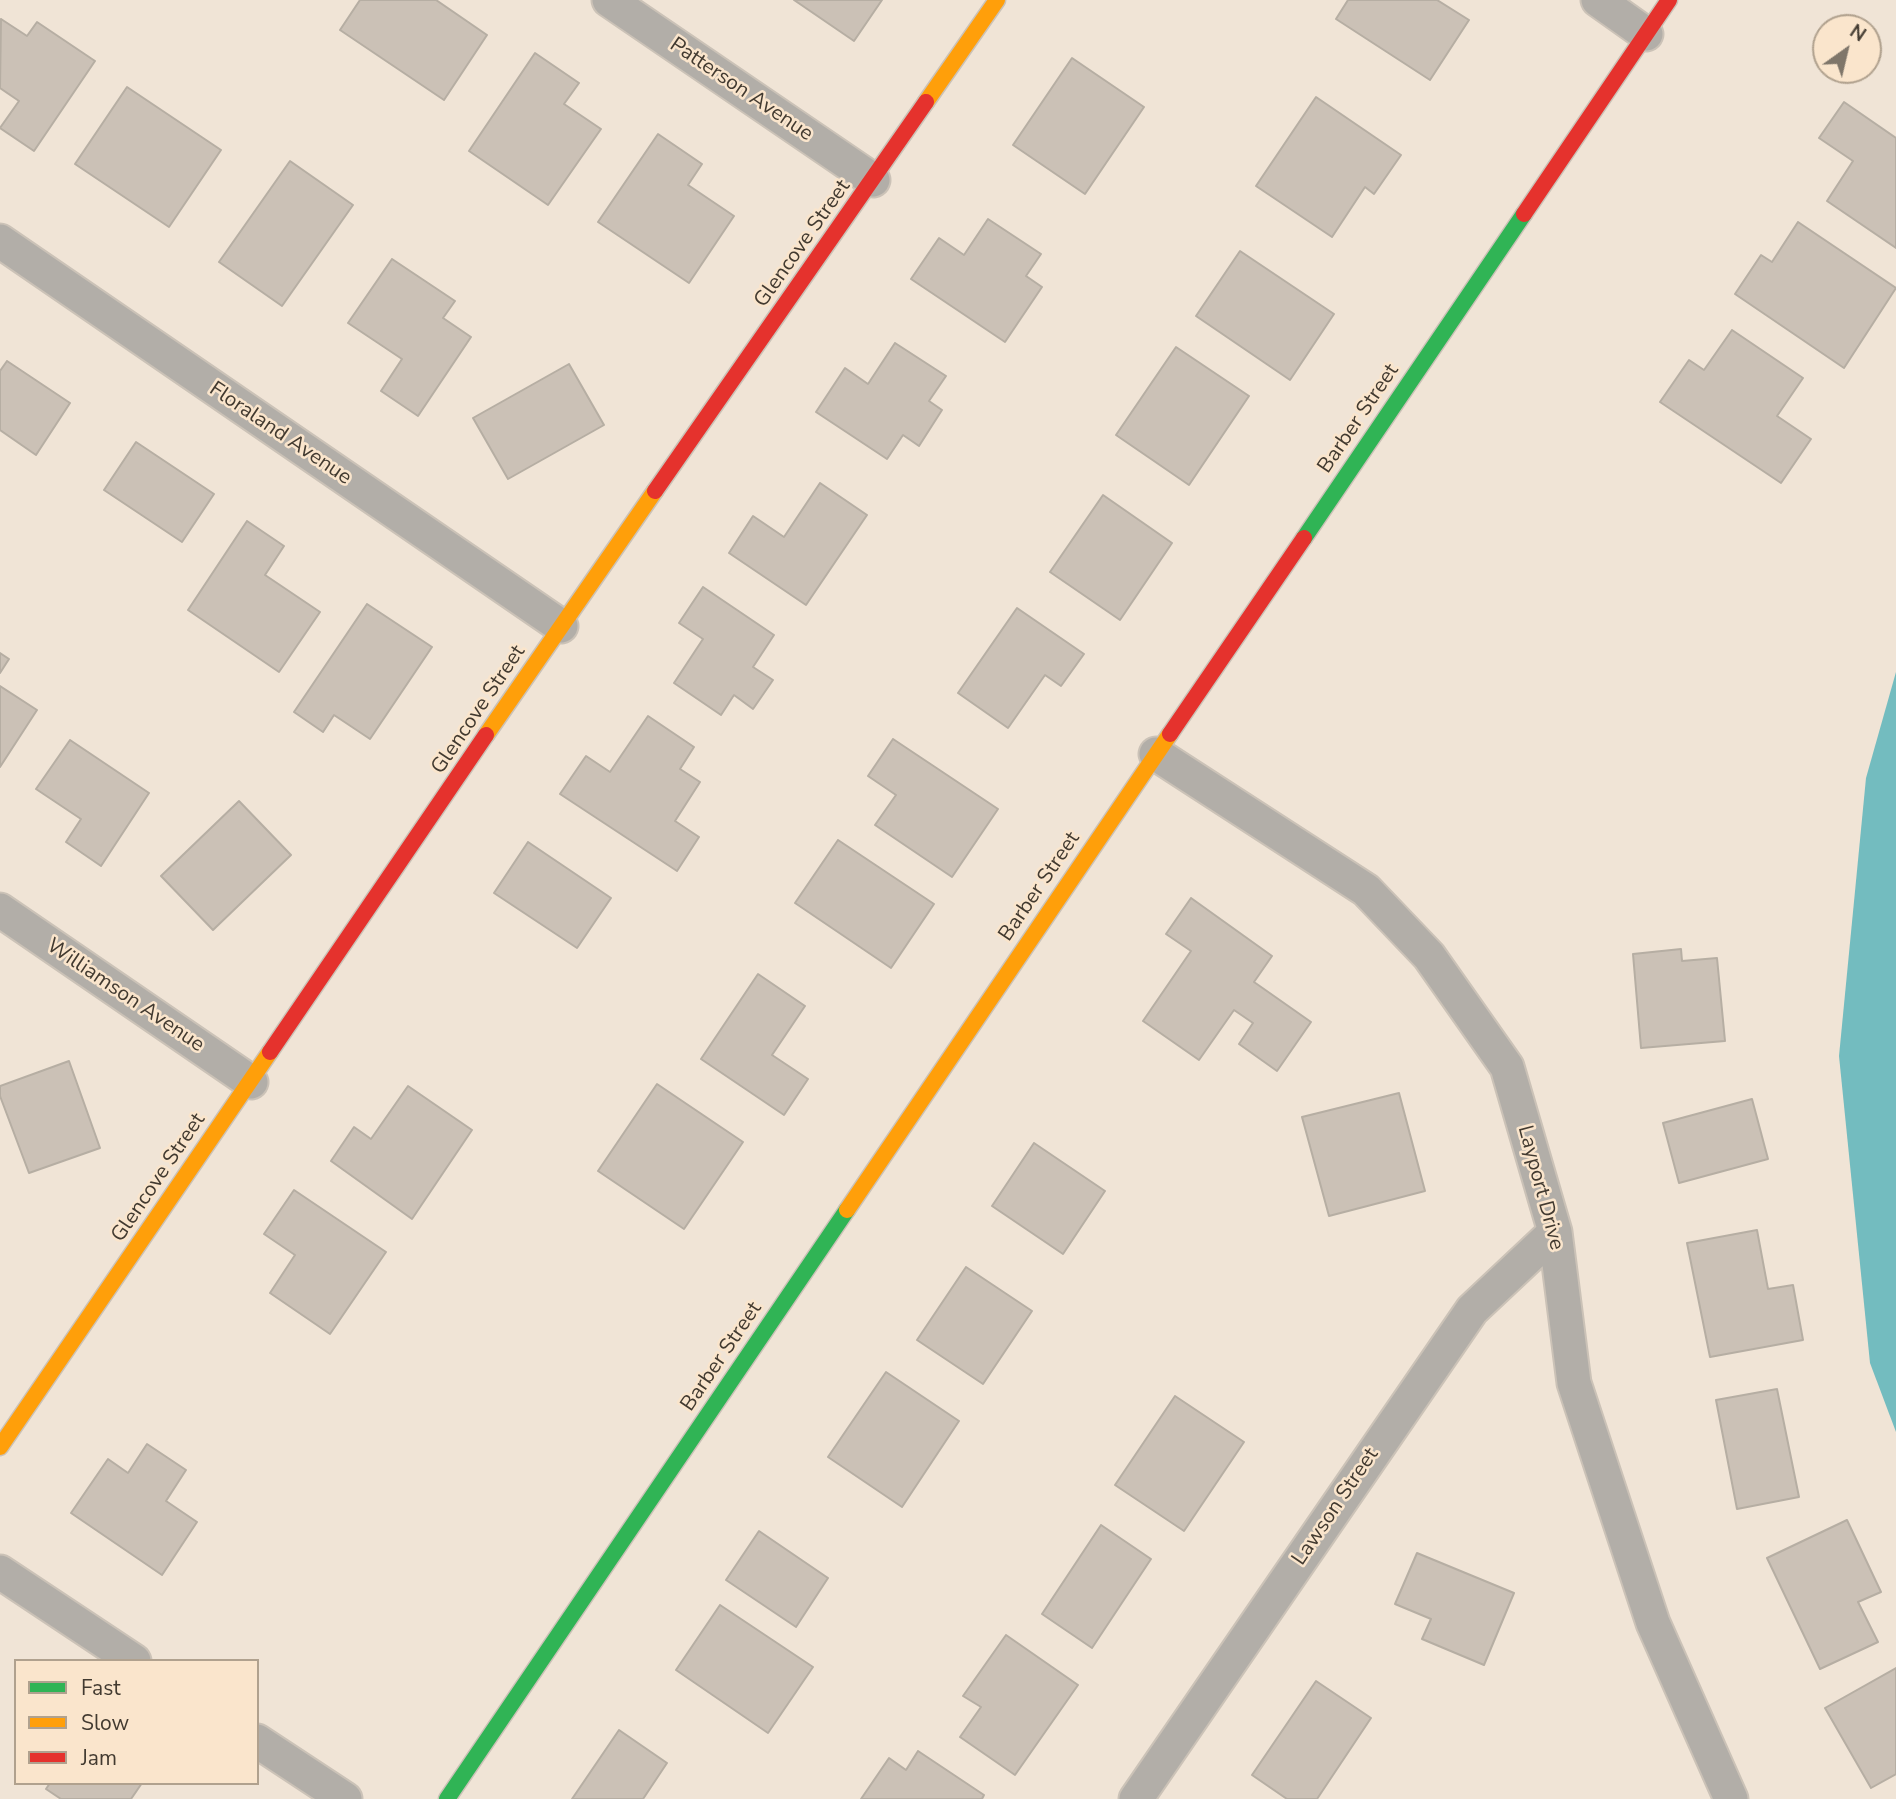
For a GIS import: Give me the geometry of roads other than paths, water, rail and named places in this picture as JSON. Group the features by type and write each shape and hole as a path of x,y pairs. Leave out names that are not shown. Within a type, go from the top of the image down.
{"street":[{"name":"Patterson Avenue","path":"609,0 873,180"},
{"name":"Glencove Street","path":"0,1447 561,626 997,0"},
{"path":"1598,0 1646,34"},
{"name":"Barber Street","path":"446,1799 1669,0"},
{"name":"Floraland Avenue","path":"0,242 561,626"},
{"name":"Layport Drive","path":"1156,754 1366,890 1429,957 1507,1067 1555,1232 1574,1383 1653,1623 1731,1799"},
{"name":"Williamson Avenue","path":"0,910 251,1082"},
{"name":"Lawson Street","path":"1136,1799 1472,1310 1555,1232"},
{"path":"0,1572 131,1659"},
{"path":"259,1742 345,1799"}],"water":[{"path":"1896,672 1896,1432 1870,1363 1839,1056 1866,778"}]}
